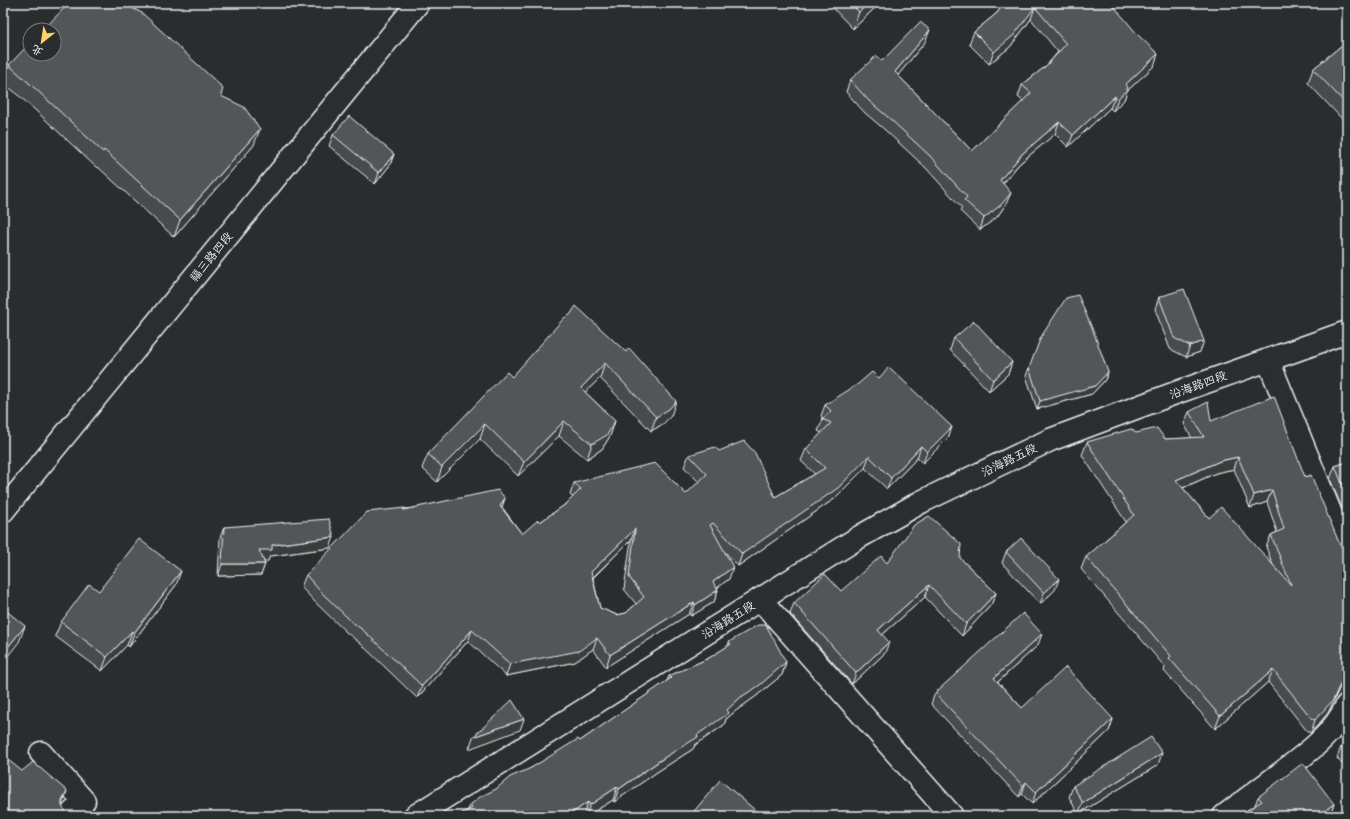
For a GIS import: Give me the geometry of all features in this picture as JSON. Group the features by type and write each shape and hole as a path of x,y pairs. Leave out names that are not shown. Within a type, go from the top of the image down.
{"street":[{"name":"福三路四段","path":"3,511 418,3"},
{"name":"沿海路四段","path":"1050,440 1347,332"},
{"path":"1268,360 1347,553"},
{"name":"沿海路五段","path":"415,816 861,536 921,502 1050,440"},
{"path":"760,599 952,816"},
{"path":"1224,816 1310,751 1326,736 1343,714 1347,705"},
{"path":"42,753 84,801 69,816"}],"building":[{"path":"69,3 122,3 142,13 223,88 221,96 244,107 260,129 180,220 104,150 103,152 9,65 22,51 22,62 62,62 62,22 51,22"},
{"path":"850,3 869,3 859,12"},
{"path":"1004,3 1111,3 1138,35 1158,54 1126,84 1128,88 1118,99 1115,96 1073,135 1059,122 1023,153 1000,180 1011,193 1001,205 984,218 964,200 967,197 930,156 869,101 850,80 876,56 882,61 920,22 930,30 895,72 972,151 1031,93 1022,85 1046,66 1066,44 1035,7 1014,35 994,52 974,32 997,13"},
{"path":"1347,41 1347,105 1313,69"},
{"path":"349,116 394,154 379,173 333,135"},
{"path":"1184,289 1204,341 1190,346 1174,338 1159,297"},
{"path":"1078,295 1108,372 1095,386 1040,401 1029,368 1041,337 1066,298"},
{"path":"576,306 626,352 629,348 676,401 669,409 656,417 605,363 581,388 615,421 607,435 592,444 564,421 524,462 485,424 442,467 428,454 507,372 512,377 564,318 570,315"},
{"path":"974,321 1012,362 993,380 954,338"},
{"path":"889,367 952,427 927,452 921,446 891,478 869,456 838,488 742,554 713,523 710,525 733,567 713,582 718,590 695,605 694,602 610,655 597,638 579,651 510,664 472,630 422,686 365,632 351,621 306,575 367,512 405,508 403,510 498,490 505,498 500,506 522,534 538,520 540,522 566,504 581,489 574,483 655,463 686,494 707,474 689,455 715,447 719,451 744,441 755,453 775,497 825,468 806,449 831,423 822,419 831,411 825,405 858,384 872,372 879,378","holes":["635,529 629,577 644,597 626,613 617,615 600,608 591,572"]},
{"path":"1274,396 1305,477 1311,475 1340,545 1344,551 1347,552 1347,669 1333,700 1315,720 1312,719 1273,670 1220,716 1169,658 1171,656 1086,557 1134,515 1087,442 1131,429 1136,433 1157,428 1165,439 1204,437 1189,412 1208,402 1211,421","holes":["1238,457 1254,495 1272,490 1284,529 1271,535 1291,585 1221,507 1209,518 1176,480 1220,461"]},
{"path":"1347,462 1347,496 1335,466"},
{"path":"929,516 961,544 960,558 996,593 966,624 929,585 878,630 889,642 856,673 794,603 825,574 841,591 881,556 887,563 914,525"},
{"path":"329,519 334,537 272,545 272,550 259,550 265,564 222,564 224,527"},
{"path":"1021,538 1059,579 1044,593 1006,552"},
{"path":"139,539 181,571 134,633 132,631 107,657 61,622 89,584 99,591"},
{"path":"3,608 25,626 3,653"},
{"path":"1023,613 1042,634 994,678 1022,708 1066,667 1113,719 1036,792 1026,782 1023,786 935,693"},
{"path":"758,625 766,625 786,662 760,685 741,697 727,710 729,713 697,735 698,737 662,759 619,789 617,787 590,805 588,802 568,816 457,816 472,808 470,805 480,797 496,789 510,777 531,768 578,739 580,741 671,678 669,676 709,658 731,644 729,642"},
{"path":"512,700 524,719 473,737"},
{"path":"1151,737 1162,753 1083,803 1073,786"},
{"path":"1347,744 1347,754 1341,747"},
{"path":"3,756 22,771 33,762 67,791 62,800 62,806 66,812 62,816 3,816"},
{"path":"1303,763 1334,804 1317,816 1238,816 1262,801 1258,797"},
{"path":"720,780 762,816 690,816"}]}
